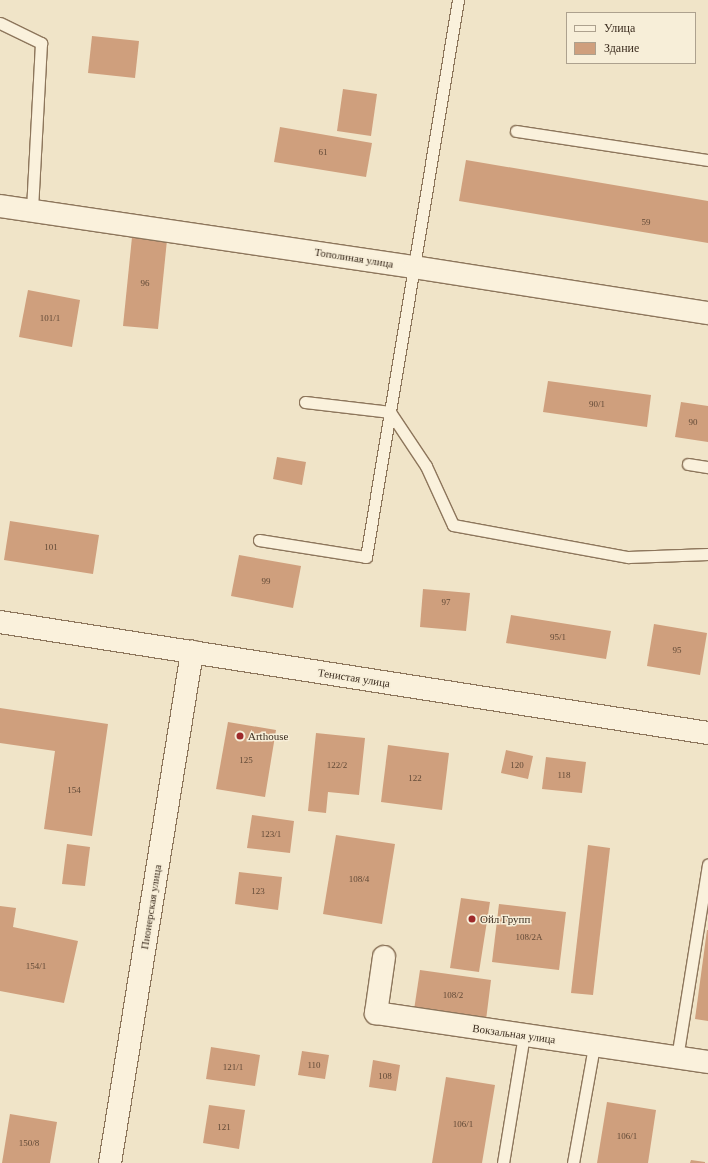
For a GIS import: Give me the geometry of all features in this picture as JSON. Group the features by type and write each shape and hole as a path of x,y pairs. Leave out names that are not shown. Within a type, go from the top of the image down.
{"street":[{"name":"Тополиная улица","path":"0,206 32,209 414,266 708,313"},
{"name":"Тенистая улица","path":"0,622 708,733"},
{"name":"Пионерская улица","path":"110,1163 192,652"},
{"name":"Вокзальная улица","path":"384,957 376,1013 708,1062"}],"lane":[{"path":"259,540 366,557 458,0"},
{"path":"0,23 40,43 32,209"},
{"path":"516,131 708,160"},
{"path":"305,402 390,412 426,466 453,525 628,557 708,554"},
{"path":"688,464 708,467"},
{"path":"677,1058 708,864"},
{"path":"503,1163 524,1035"},
{"path":"573,1163 594,1046"}],"building":[{"path":"92,36 139,41 135,78 88,73"},
{"path":"343,89 377,94 371,136 337,131"},
{"path":"280,127 372,143 366,177 274,162"},
{"path":"466,160 708,201 708,243 459,201"},
{"path":"132,237 167,240 158,329 123,326"},
{"path":"28,290 80,300 72,347 19,337"},
{"path":"548,381 651,395 647,427 543,412"},
{"path":"681,402 708,406 708,442 675,437"},
{"path":"277,457 306,462 302,485 273,479"},
{"path":"10,521 99,535 93,574 4,560"},
{"path":"239,555 301,566 293,608 231,596"},
{"path":"423,589 470,593 466,631 420,627"},
{"path":"511,615 611,631 606,659 506,643"},
{"path":"654,624 707,633 700,675 647,666"},
{"path":"0,708 108,724 92,836 44,829 55,751 0,743"},
{"path":"228,722 276,730 265,797 216,789"},
{"path":"316,733 365,738 359,795 328,792 326,813 308,811"},
{"path":"388,745 449,753 442,810 381,802"},
{"path":"506,750 533,756 528,779 501,773"},
{"path":"546,757 586,762 582,793 542,789"},
{"path":"252,815 294,821 290,853 247,848"},
{"path":"336,835 395,844 382,924 323,914"},
{"path":"67,844 90,847 85,886 62,884"},
{"path":"588,845 610,848 593,995 571,993"},
{"path":"239,872 282,877 278,910 235,904"},
{"path":"461,898 490,902 479,972 450,968"},
{"path":"499,904 566,912 559,970 492,962"},
{"path":"0,906 16,908 13,927 78,941 64,1003 0,991"},
{"path":"708,930 708,1021 695,1019"},
{"path":"420,970 491,980 486,1020 414,1010"},
{"path":"211,1047 260,1055 255,1086 206,1079"},
{"path":"302,1051 329,1055 325,1079 298,1075"},
{"path":"373,1060 400,1065 396,1091 369,1087"},
{"path":"446,1077 495,1085 482,1163 432,1163"},
{"path":"607,1102 656,1110 648,1163 597,1163"},
{"path":"209,1105 245,1110 239,1149 203,1143"},
{"path":"10,1114 57,1122 50,1163 2,1163"},
{"path":"691,1160 705,1162 705,1163 690,1163"}],"place":[{"name":"Arthouse","path":"240,736"},
{"name":"Ойл Групп","path":"472,919"}]}
